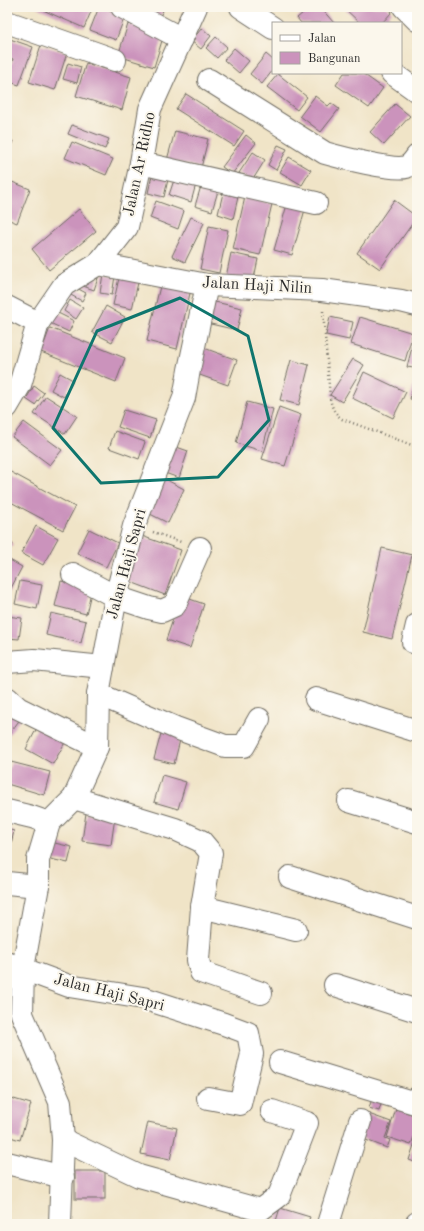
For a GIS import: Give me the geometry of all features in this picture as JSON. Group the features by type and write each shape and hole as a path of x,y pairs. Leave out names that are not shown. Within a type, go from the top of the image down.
{"street":[{"path":"122,7 182,38"},
{"name":"Jalan Ar Ridho","path":"7,407 20,384 38,323 64,285 98,264 127,227 141,163 150,109 196,7"},
{"path":"241,7 272,27"},
{"path":"404,7 417,20"},
{"path":"7,22 114,60"},
{"path":"393,74 417,92"},
{"path":"209,80 325,153 396,168 406,167 413,162 417,156"},
{"path":"141,163 316,203"},
{"name":"Jalan Haji Nilin","path":"98,264 207,285 322,290 401,301 417,305"},
{"name":"Jalan Haji Sapri","path":"60,1224 63,1176 63,1140 60,1102 22,1014 15,966 38,886 38,860 49,823 74,798 97,747 98,694 116,597 134,526 184,398 207,285"},
{"path":"7,307 38,323"},
{"path":"73,574 116,597 162,611 175,604 200,548"},
{"path":"7,662 34,660 102,667"},
{"path":"98,694 176,728 225,746 244,746 259,719"},
{"path":"7,698 18,708 97,747"},
{"path":"316,699 417,731"},
{"path":"74,798 175,829 200,840 211,853 202,907 198,960 201,972 261,993"},
{"path":"349,801 417,822"},
{"path":"7,811 49,823"},
{"path":"290,877 417,918"},
{"path":"7,883 38,886"},
{"path":"202,907 296,930"},
{"name":"Jalan Haji Sapri","path":"15,966 69,986 143,998 248,1033 252,1054 240,1104 208,1098"},
{"path":"335,985 417,1011"},
{"path":"280,1062 416,1102"},
{"path":"63,1140 140,1176 260,1210 279,1196 307,1123 272,1111"},
{"path":"328,1224 360,1121"},
{"path":"7,1162 63,1176"}],"path":[{"path":"322,290 330,398 336,414 342,419 417,447"},
{"path":"134,526 200,548"}],"highlighted area":[{"path":"180,298 248,336 269,420 218,477 101,483 53,428 97,331"}],"building":[{"path":"36,7 93,7 84,28"},
{"path":"99,7 125,16 116,40 90,30"},
{"path":"144,7 165,7 160,16"},
{"path":"286,7 295,7 292,11"},
{"path":"310,7 320,7 333,22 300,22 297,18"},
{"path":"343,7 387,7 392,12 383,22 359,22"},
{"path":"128,24 164,34 154,67 118,56"},
{"path":"202,28 211,36 201,49 191,41"},
{"path":"216,37 227,47 217,58 206,48"},
{"path":"7,38 33,47 19,85 7,81 7,76 13,59 7,57"},
{"path":"41,45 67,53 55,90 29,82"},
{"path":"234,48 249,61 239,73 224,60"},
{"path":"266,54 272,59 272,71 262,84 250,74"},
{"path":"68,63 81,67 77,83 63,79"},
{"path":"86,63 131,77 122,110 76,96"},
{"path":"278,74 307,97 297,110 267,87"},
{"path":"343,74 363,74 383,88 369,108 336,85"},
{"path":"186,94 244,131 234,146 176,109"},
{"path":"315,96 328,106 331,103 339,109 321,132 300,116"},
{"path":"395,104 410,116 384,145 370,132"},
{"path":"72,125 109,139 105,149 68,134"},
{"path":"175,131 208,139 201,168 167,160"},
{"path":"246,135 256,143 232,174 222,167"},
{"path":"7,139 13,141 7,155"},
{"path":"72,142 113,159 106,175 65,158"},
{"path":"278,145 287,149 276,170 268,165"},
{"path":"253,152 265,160 252,181 239,173"},
{"path":"289,157 311,170 302,185 280,172"},
{"path":"153,171 169,175 164,197 148,193"},
{"path":"175,177 196,184 191,202 169,195"},
{"path":"7,180 30,189 17,223 7,219"},
{"path":"201,186 218,191 212,211 195,206"},
{"path":"223,193 238,197 233,219 218,214"},
{"path":"245,197 272,204 260,255 233,249"},
{"path":"394,200 417,217 380,269 357,253"},
{"path":"156,201 184,211 178,229 150,218"},
{"path":"288,201 306,206 292,255 274,250"},
{"path":"79,209 96,231 49,270 32,249"},
{"path":"191,217 204,223 185,262 172,256"},
{"path":"209,226 228,230 219,273 200,269"},
{"path":"231,253 258,259 253,283 226,277"},
{"path":"121,269 140,274 132,309 113,305"},
{"path":"103,274 115,276 112,295 100,293"},
{"path":"87,275 98,278 94,290 83,286"},
{"path":"161,282 191,289 177,349 147,341"},
{"path":"71,285 86,293 82,301 67,293"},
{"path":"70,300 83,308 76,319 64,311"},
{"path":"206,300 242,308 237,330 202,322"},
{"path":"106,306 125,317 112,342 92,332"},
{"path":"56,312 74,321 69,332 50,323"},
{"path":"330,317 353,322 349,340 326,335"},
{"path":"360,317 413,333 405,361 351,344"},
{"path":"50,328 125,358 116,382 41,352"},
{"path":"415,335 417,335 417,355 414,368 407,367"},
{"path":"204,348 237,360 228,385 194,373"},
{"path":"353,359 364,365 342,402 330,395"},
{"path":"291,360 309,365 299,405 280,400"},
{"path":"364,372 406,392 393,418 352,398"},
{"path":"60,373 73,380 64,397 51,390"},
{"path":"417,375 417,400 410,399"},
{"path":"34,386 44,393 35,405 26,399"},
{"path":"46,396 77,416 65,434 34,414"},
{"path":"247,402 273,409 262,451 236,443"},
{"path":"279,407 301,415 285,466 262,459"},
{"path":"124,410 156,420 150,438 118,427"},
{"path":"24,422 62,450 50,465 12,437"},
{"path":"115,431 145,442 139,459 109,448"},
{"path":"168,444 188,451 179,478 159,471"},
{"path":"7,470 75,507 63,530 7,500"},
{"path":"163,478 184,489 168,523 146,512"},
{"path":"36,526 58,538 43,565 21,553"},
{"path":"89,529 118,543 106,567 77,553"},
{"path":"139,535 181,550 165,595 123,579"},
{"path":"7,540 13,544 7,553"},
{"path":"382,548 412,555 392,639 363,632"},
{"path":"8,559 22,567 7,596 7,561"},
{"path":"20,581 42,585 37,609 15,604"},
{"path":"61,581 92,588 86,614 55,606"},
{"path":"181,596 204,604 190,648 166,640"},
{"path":"51,613 86,621 81,643 46,635"},
{"path":"7,616 22,618 19,639 7,638"},
{"path":"7,708 21,718 7,737"},
{"path":"40,722 68,737 53,764 26,749"},
{"path":"162,730 181,736 174,764 154,759"},
{"path":"11,762 50,772 44,795 7,784 7,777"},
{"path":"162,775 186,782 178,809 154,802"},
{"path":"86,813 115,817 111,845 82,841"},
{"path":"7,829 14,831 8,857 7,857"},
{"path":"46,841 72,847 68,863 42,857"},
{"path":"373,1095 383,1098 379,1111 369,1108"},
{"path":"7,1097 31,1104 20,1140 7,1136"},
{"path":"396,1109 417,1116 417,1128 411,1145 387,1137"},
{"path":"366,1113 391,1122 385,1138 390,1140 387,1148 358,1137"},
{"path":"148,1122 177,1128 170,1160 141,1154"},
{"path":"417,1136 417,1163 409,1160"},
{"path":"75,1171 105,1171 105,1199 75,1199"},
{"path":"280,1208 310,1217 307,1224 275,1224"}]}
